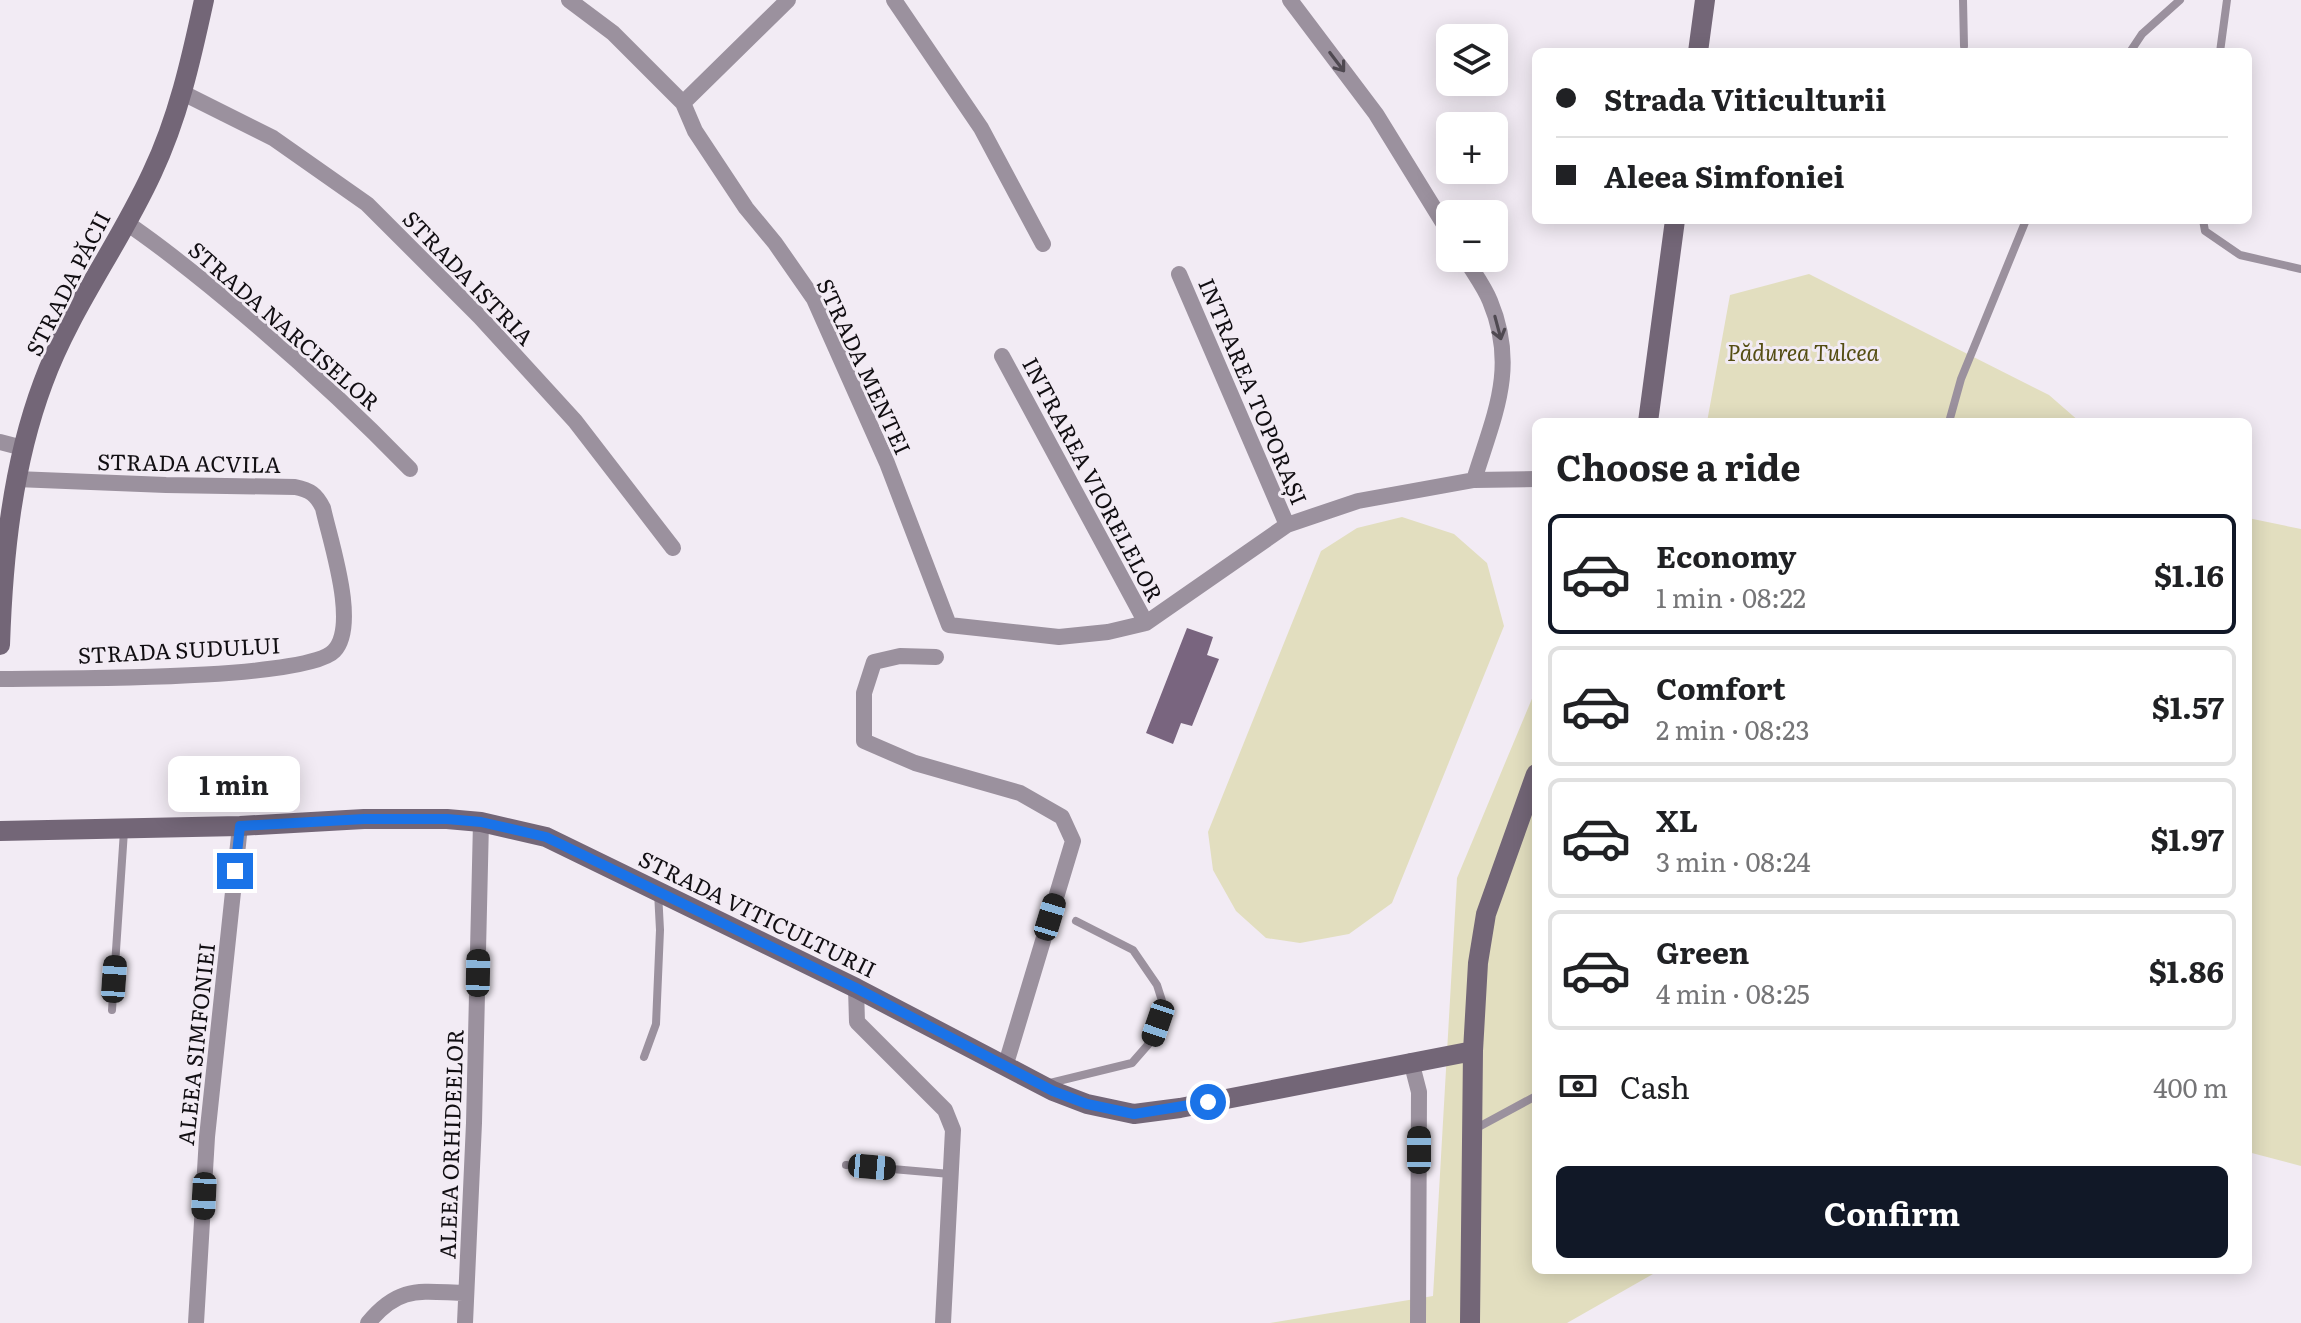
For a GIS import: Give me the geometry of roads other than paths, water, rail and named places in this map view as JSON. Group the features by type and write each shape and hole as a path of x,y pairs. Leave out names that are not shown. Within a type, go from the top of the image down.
{"main road":[{"name":"STRADA PĂCII","path":"0,645 16,479 23,448 55,352 151,176 183,93 204,0"},
{"path":"1699,48 1705,0"},
{"path":"1649,418 1674,224"},
{"path":"1470,1323 1473,1051 1478,963 1486,914 1532,785"},
{"name":"STRADA VITICULTURII","path":"0,831 447,819 481,822 546,837 856,988 1041,1085 1087,1104 1134,1114 1180,1108 1473,1051"}],"street":[{"name":"STRADA MENTEI","path":"569,0 613,33 683,103 695,131 746,208 814,299 887,463 949,625 1059,637 1108,632 1146,623"},
{"path":"894,0 981,128 1043,244"},
{"path":"1290,0 1376,114 1436,211"},
{"path":"683,103 780,2"},
{"name":"STRADA ISTRIA","path":"183,93 273,138 367,204 480,317 575,421 673,548"},
{"name":"STRADA NARCISELOR","path":"125,222 157,242 279,343 345,402 410,469"},
{"path":"1473,272 1489,298 1502,334 1503,360 1503,385 1474,480"},
{"name":"INTRAREA TOPORAȘI","path":"1179,274 1287,525"},
{"name":"INTRAREA VIORELELOR","path":"1002,356 1146,623"},
{"path":"0,442 23,448"},
{"name":"STRADA ACVILA","path":"16,479 270,486 308,490 318,497 323,508 345,611 344,629"},
{"path":"1146,623 1287,525 1358,501 1474,480 1532,479"},
{"name":"STRADA SUDULUI","path":"0,679 236,673 279,668 315,661 334,651 344,629"},
{"path":"936,657 900,656 874,662 864,693 864,741 915,763 1020,793 1062,817 1073,841 1005,1067"},
{"name":"ALEEA ORHIDEELOR","path":"465,1323 474,1123 481,822"},
{"name":"ALEEA SIMFONIEI","path":"197,1319 207,1137 240,826"},
{"path":"856,988 857,1022 945,1110 953,1130 943,1323"},
{"path":"1411,1061 1419,1092 1418,1323"},
{"path":"368,1323 381,1307 403,1293 466,1293"}],"lane":[{"path":"1963,0 1964,46"},
{"path":"2133,48 2142,34 2180,0"},
{"path":"2221,48 2227,0"},
{"path":"1950,418 1961,379 2024,224"},
{"path":"2204,224 2205,231 2240,255 2301,269"},
{"path":"112,1010 125,829"},
{"path":"644,1057 656,1024 660,930 658,890"},
{"path":"1041,1085 1132,1063 1153,1039 1164,1007 1157,985 1133,950 1076,921"},
{"path":"1472,1130 1532,1098"},
{"path":"846,1165 950,1174"}],"park label":[{"name":"Pădurea Tulcea","path":"1803,351"}]}
